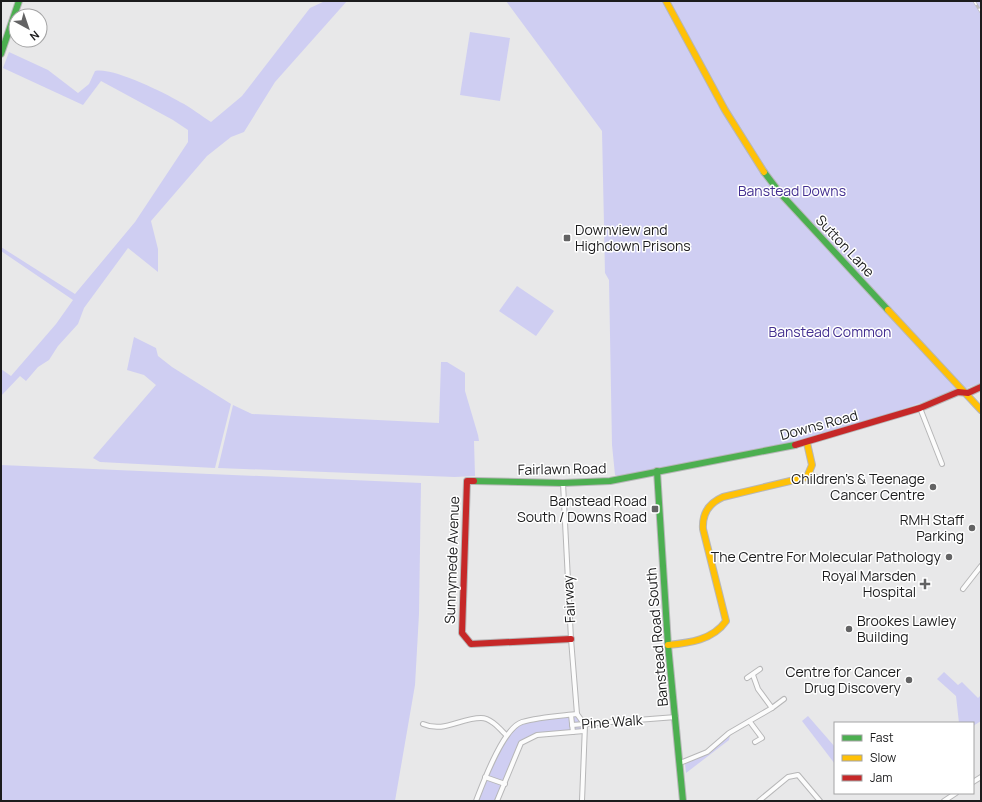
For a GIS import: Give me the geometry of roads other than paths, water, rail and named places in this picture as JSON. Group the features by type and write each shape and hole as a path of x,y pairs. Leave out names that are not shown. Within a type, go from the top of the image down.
{"street":[{"path":"1,54 19,1"},
{"name":"Sutton Lane","path":"666,1 725,110 757,163 790,204 981,410"},
{"name":"Downs Road","path":"657,471 807,443 920,408 948,398 958,392 968,393 981,387"},
{"path":"920,408 942,464"},
{"path":"668,645 700,640 719,629 726,621 702,529 703,515 710,505 723,497 800,479 810,473 812,466 807,443"},
{"name":"Fairlawn Road","path":"467,481 563,483 610,482 657,471"},
{"name":"Banstead Road South","path":"657,471 668,645 683,801"},
{"path":"810,473 819,479"},
{"name":"Sunnymede Avenue","path":"467,481 462,633 466,640 471,644 570,639"},
{"name":"Fairway","path":"563,483 570,639 577,714"},
{"path":"963,589 981,566"},
{"path":"748,678 760,669"},
{"path":"754,675 758,689 772,708"},
{"path":"680,763 707,752 730,733 750,722 784,699"},
{"path":"577,714 585,725 582,801"},
{"name":"Pine Walk","path":"476,801 485,777 506,735 520,722 577,714"},
{"name":"Pine Walk","path":"571,715 572,732"},
{"name":"Pine Walk","path":"572,725 676,717"},
{"path":"423,724 433,728 482,718 495,724 506,735"},
{"path":"750,722 762,738 755,742"},
{"name":"Pine Walk","path":"498,801 521,743 537,735 584,732"},
{"path":"759,801 788,777 798,774 820,801"},
{"path":"485,777 505,784"},
{"path":"944,801 954,794"}],"railway":[{"path":"974,1 981,12"}],"place":[{"name":"Downview and Highdown Prisons","path":"567,238"},
{"name":"Children's & Teenage Cancer Centre","path":"933,487"},
{"name":"Banstead Road South / Downs Road","path":"655,509"},
{"name":"RMH Staff Parking","path":"972,528"},
{"name":"The Centre For Molecular Pathology","path":"949,557"},
{"name":"Royal Marsden Hospital","path":"925,584"},
{"name":"Brookes Lawley Building","path":"849,629"},
{"name":"Centre for Cancer Drug Discovery","path":"909,680"}],"park label":[{"name":"Banstead Downs","path":"792,191"},
{"name":"Banstead Common","path":"830,332"}]}
